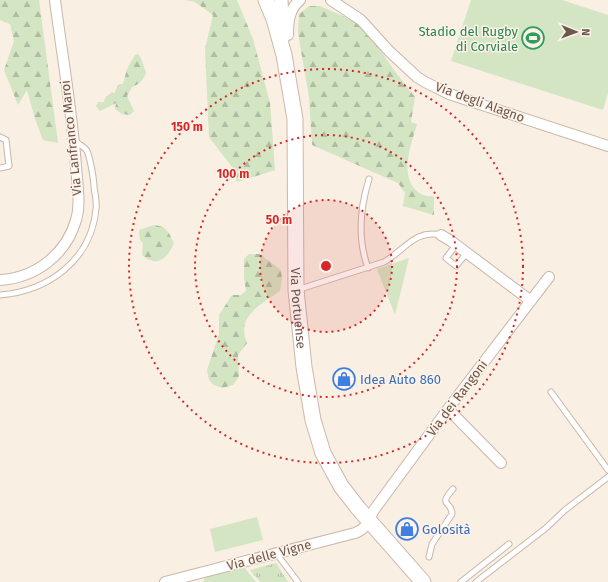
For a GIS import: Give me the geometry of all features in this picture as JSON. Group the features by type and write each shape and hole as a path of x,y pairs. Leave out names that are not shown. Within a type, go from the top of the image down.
{"main road":[{"name":"Via Portuense","path":"266,0 274,19 284,55 295,120 296,290 307,390 316,432 323,453 341,486 369,521 423,582"}],"street":[{"name":"Via Lanfranco Maroi","path":"0,280 12,280 22,277 39,269 52,259 70,236 76,219 78,195 74,141 55,0"},
{"path":"281,0 284,55"},
{"path":"284,55 287,42 289,16 294,6 300,0"},
{"name":"Via degli Alagno","path":"331,0 361,20 390,51 417,77 425,82 449,94 608,146"},
{"path":"441,235 467,252 531,300"},
{"name":"Via dei Rangoni","path":"369,521 374,510 549,277"},
{"path":"448,410 501,463"},
{"name":"Via delle Vigne","path":"165,582 198,578 276,553 355,533 362,530 369,521"}],"lane":[{"path":"0,137 6,140 9,166 0,168"},
{"path":"0,295 18,293 40,286 59,275 80,253 90,234 96,208 94,182 87,151 74,141"},
{"path":"368,268 362,248 360,228 362,209 369,179"},
{"path":"296,290 368,268 390,258 419,236 428,234 441,235"},
{"path":"456,245 446,258 456,266 467,252"},
{"path":"551,392 608,470"},
{"path":"476,582 546,528 565,510 608,477"},
{"path":"429,557 432,544 451,517 452,512 445,500 446,496 453,489"},
{"path":"461,582 509,544"},
{"path":"276,553 298,582"}],"green space":[{"path":"0,0 39,0 58,143 43,140 35,119 27,90 18,105 4,70 14,41 10,24 0,20"},
{"path":"185,0 237,0 253,39 270,103 275,170 237,182 232,167 209,137 205,49 213,15 195,2"},
{"name":"Stadio del Rugby di Corviale","path":"471,0 562,0 608,15 608,93 603,110 451,61"},
{"path":"309,6 320,6 363,25 394,70 415,97 411,122 417,124 409,152 409,180 414,188 421,194 434,197 434,215 403,206 405,193 398,183 312,145 309,97 298,33 299,14"},
{"path":"138,54 141,58 146,73 141,82 132,87 127,96 134,111 130,115 122,114 115,109 116,103 100,111 96,106 98,102 104,102 105,98 112,92 115,93 119,84 123,84 127,69 135,55"},
{"path":"154,225 165,228 174,243 165,257 157,261 147,259 142,255 143,243 140,240 139,230"},
{"path":"249,254 260,254 281,270 282,279 280,291 253,311 248,318 244,333 247,343 238,355 239,376 233,385 222,388 214,385 209,380 207,370 219,334 219,315 232,295 241,295 246,291 244,259"},
{"path":"409,258 395,315 377,269"},
{"path":"257,517 263,540 215,552 210,529"},
{"path":"276,563 288,582 260,582 250,570"},
{"path":"244,567 256,582 204,582 204,579 208,574"}],"place":[{"name":"Stadio del Rugby di Corviale","path":"533,38"},
{"name":"Idea Auto 860","path":"344,379"},
{"name":"Golosità","path":"407,529"}]}
